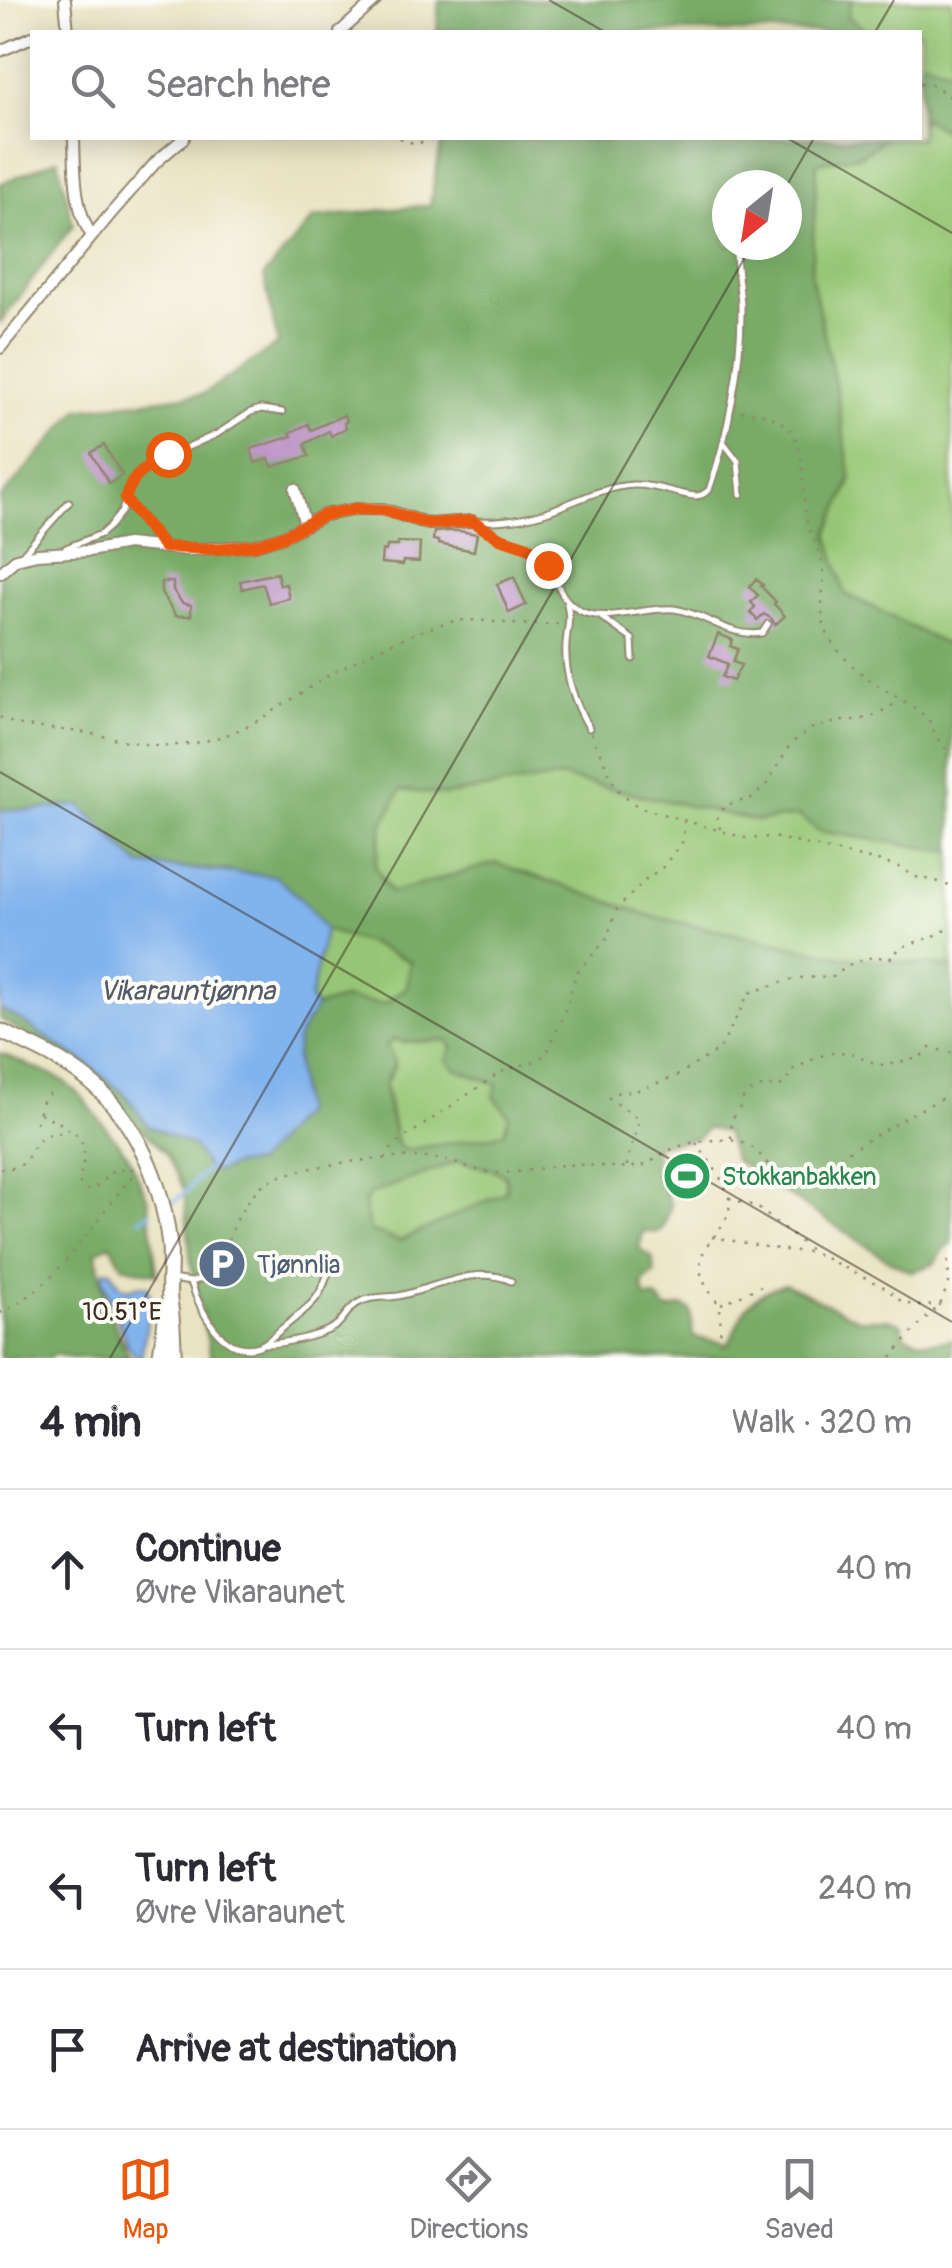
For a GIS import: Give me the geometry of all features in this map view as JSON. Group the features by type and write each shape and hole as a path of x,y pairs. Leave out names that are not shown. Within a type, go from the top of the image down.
{"main road":[{"path":"0,1031 70,1066 118,1111 133,1132 162,1202 169,1242 174,1358"},
{"path":"160,1358 165,1314 170,1304"}],"street":[{"path":"65,0 68,30"},
{"path":"342,30 376,0"},
{"path":"0,51 30,38"},
{"path":"74,140 80,207 92,236"},
{"path":"1,346 156,162 182,140"},
{"path":"295,488 305,524"},
{"path":"0,573 16,559 127,544 215,549 256,545 284,536 324,515 357,509 383,510 429,524 472,521"}],"lane":[{"path":"472,521 537,515 620,486 643,485 695,496 706,494 724,443 738,347 741,307 737,260"},
{"path":"60,552 107,530 122,511 132,480 154,462 261,408 282,412"},
{"path":"724,443 738,461 740,494"},
{"path":"125,499 164,547"},
{"path":"16,559 69,502"},
{"path":"472,521 500,538 536,552 548,565 560,593 581,611 598,615 651,608 685,611 723,628 754,634 762,633 768,624"},
{"path":"567,601 568,670 575,703 589,728"},
{"path":"598,615 632,639 633,659"},
{"path":"171,1279 191,1282 210,1276 222,1254"},
{"path":"264,1344 319,1297 330,1266"},
{"path":"191,1282 202,1314 214,1330 248,1348 332,1328 355,1304 365,1300 398,1296 476,1276 499,1276 511,1281"}],"path":[{"path":"922,83 934,86 952,99"},
{"path":"405,140 415,144 432,140"},
{"path":"729,411 759,413 780,420 794,436 804,462 806,520 821,553 821,606 827,633 844,658 928,719 952,755"},
{"path":"0,717 8,723 178,745 226,737 372,653 447,623 570,623"},
{"path":"720,832 718,816 726,805 752,798 766,784 791,743 813,728 870,718 902,700"},
{"path":"589,728 616,788 638,807 745,838 773,837 878,861 952,887"},
{"path":"945,748 952,746"},
{"path":"384,1159 394,1145 495,1076 547,1053 577,972 606,940 618,909 662,868 683,842 684,822"},
{"path":"627,1166 639,1119 609,1098 675,1077 720,1050 749,993 796,978 832,977 849,965 872,957 893,958 900,948 952,927"},
{"path":"731,1140 732,1118 741,1100 764,1086 780,1086 792,1070 820,1056 852,1052 876,1064 888,1065 919,1058 930,1048 952,1053"},
{"path":"36,1123 42,1100 51,1092"},
{"path":"222,1254 247,1202 265,1184 288,1174 384,1159 438,1159 492,1173 569,1165 645,1166 667,1151 695,1142 731,1140 758,1150 783,1178 796,1179 952,1093"},
{"path":"0,1313 16,1306 57,1270 139,1169 116,1169 90,1191 82,1187 85,1145 70,1128 38,1113"},
{"path":"0,1168 25,1163 34,1144 50,1133 64,1133 70,1128"},
{"path":"695,1142 729,1198 727,1219 707,1243 700,1271 707,1291 720,1305 722,1356"},
{"path":"729,1198 756,1207 813,1252 886,1288 902,1302 940,1305"},
{"path":"712,1237 813,1252"},
{"path":"891,1358 940,1305 949,1282 948,1262 952,1254"},
{"path":"720,1305 761,1286"}],"green space":[{"path":"439,0 852,0 848,17 866,30 437,30"},
{"path":"852,0 952,0 952,70 922,60 922,30 866,30 847,17"},
{"path":"922,60 952,70 952,135 922,120"},
{"path":"922,120 952,135 952,648 845,594 828,534 851,480 811,275 817,163 861,155 882,140 922,140"},
{"path":"442,140 882,140 861,155 817,163 811,275 851,480 828,534 845,594 952,648 952,852 819,831 799,816 757,821 560,777 445,795 401,790 383,823 375,866 391,893 496,863 654,917 844,957 952,967 952,1244 946,1246 934,1264 912,1272 893,1263 734,1160 725,1132 707,1128 697,1138 657,1145 654,1167 671,1205 659,1233 643,1231 639,1249 652,1257 655,1273 642,1283 645,1297 657,1298 667,1310 683,1306 691,1311 693,1337 729,1344 748,1305 763,1293 785,1284 858,1319 888,1319 901,1324 905,1335 917,1340 952,1339 952,1358 211,1358 191,1264 184,1189 166,1153 77,1065 0,1019 0,1010 91,1067 127,1096 148,1126 193,1146 208,1169 219,1172 234,1165 257,1163 302,1112 297,1045 315,1007 342,999 384,1004 407,987 410,961 325,930 302,899 228,871 140,865 80,805 0,810 0,499 79,409 203,394 278,344 264,276 314,218 430,205","holes":["394,1039 447,1040 452,1047 447,1060 455,1069 497,1084 494,1096 509,1116 504,1132 405,1150 397,1144 385,1085 394,1063 386,1047","458,1161 506,1176 506,1192 400,1241 370,1231 364,1204 370,1194"]},
{"path":"58,159 73,225 0,323 0,184"},
{"path":"560,777 757,821 799,816 819,831 952,852 952,967 844,957 654,917 496,863 391,893 375,867 383,823 401,790 445,795"},
{"path":"325,930 410,961 407,987 384,1004 342,999 315,1007 310,1000"},
{"path":"394,1038 403,1042 447,1040 455,1069 497,1084 494,1096 509,1116 504,1132 405,1151 397,1144 385,1085 395,1066 386,1047"},
{"path":"0,1053 61,1079 82,1097 129,1157 148,1200 157,1274 122,1266 111,1244 96,1252 108,1307 130,1358 70,1358 54,1354 49,1358 0,1358"},
{"path":"458,1161 506,1177 506,1192 400,1241 370,1231 364,1204 370,1194"}],"water":[{"name":"Vikarauntjønna","path":"80,805 140,865 275,876 302,899 325,930 310,999 315,1007 297,1045 302,1112 257,1163 234,1165 219,1172 208,1169 193,1146 148,1126 127,1096 91,1067 0,1010 0,810"},
{"path":"104,1270 111,1271 127,1289 148,1287 151,1299 141,1358 127,1345 103,1279"}],"building":[{"path":"344,415 346,428 331,436 329,431 305,444 309,456 272,467 269,459 255,463 251,449 292,436 290,433 308,424 311,430"},
{"path":"104,445 122,475 109,484 91,453"},
{"path":"434,532 477,534 474,551 433,540"},
{"path":"398,542 420,543 419,562 381,563 382,550 398,546"},
{"path":"277,573 280,585 286,584 289,598 269,603 263,584 242,589 240,581"},
{"path":"514,577 526,605 509,613 497,584"},
{"path":"756,579 785,616 775,625 764,614 757,620 750,612 755,607 751,602 758,595 749,587"},
{"path":"161,582 173,582 173,590 182,603 191,605 191,616 176,616 161,593"},
{"path":"718,634 733,640 730,646 738,649 733,662 741,665 733,681 722,677 728,664 709,656"}],"waterway":[{"path":"170,1203 208,1169"},
{"path":"140,1219 151,1213"}],"place":[{"name":"Stokkanbakken","path":"687,1176"},
{"name":"Tjønnlia","path":"222,1264"}],"route":[{"path":"168,454 137,474 125,499 164,547 188,550 256,545 284,536 324,515 357,509 383,510 429,524 472,521 500,538 528,547 548,565"}]}
